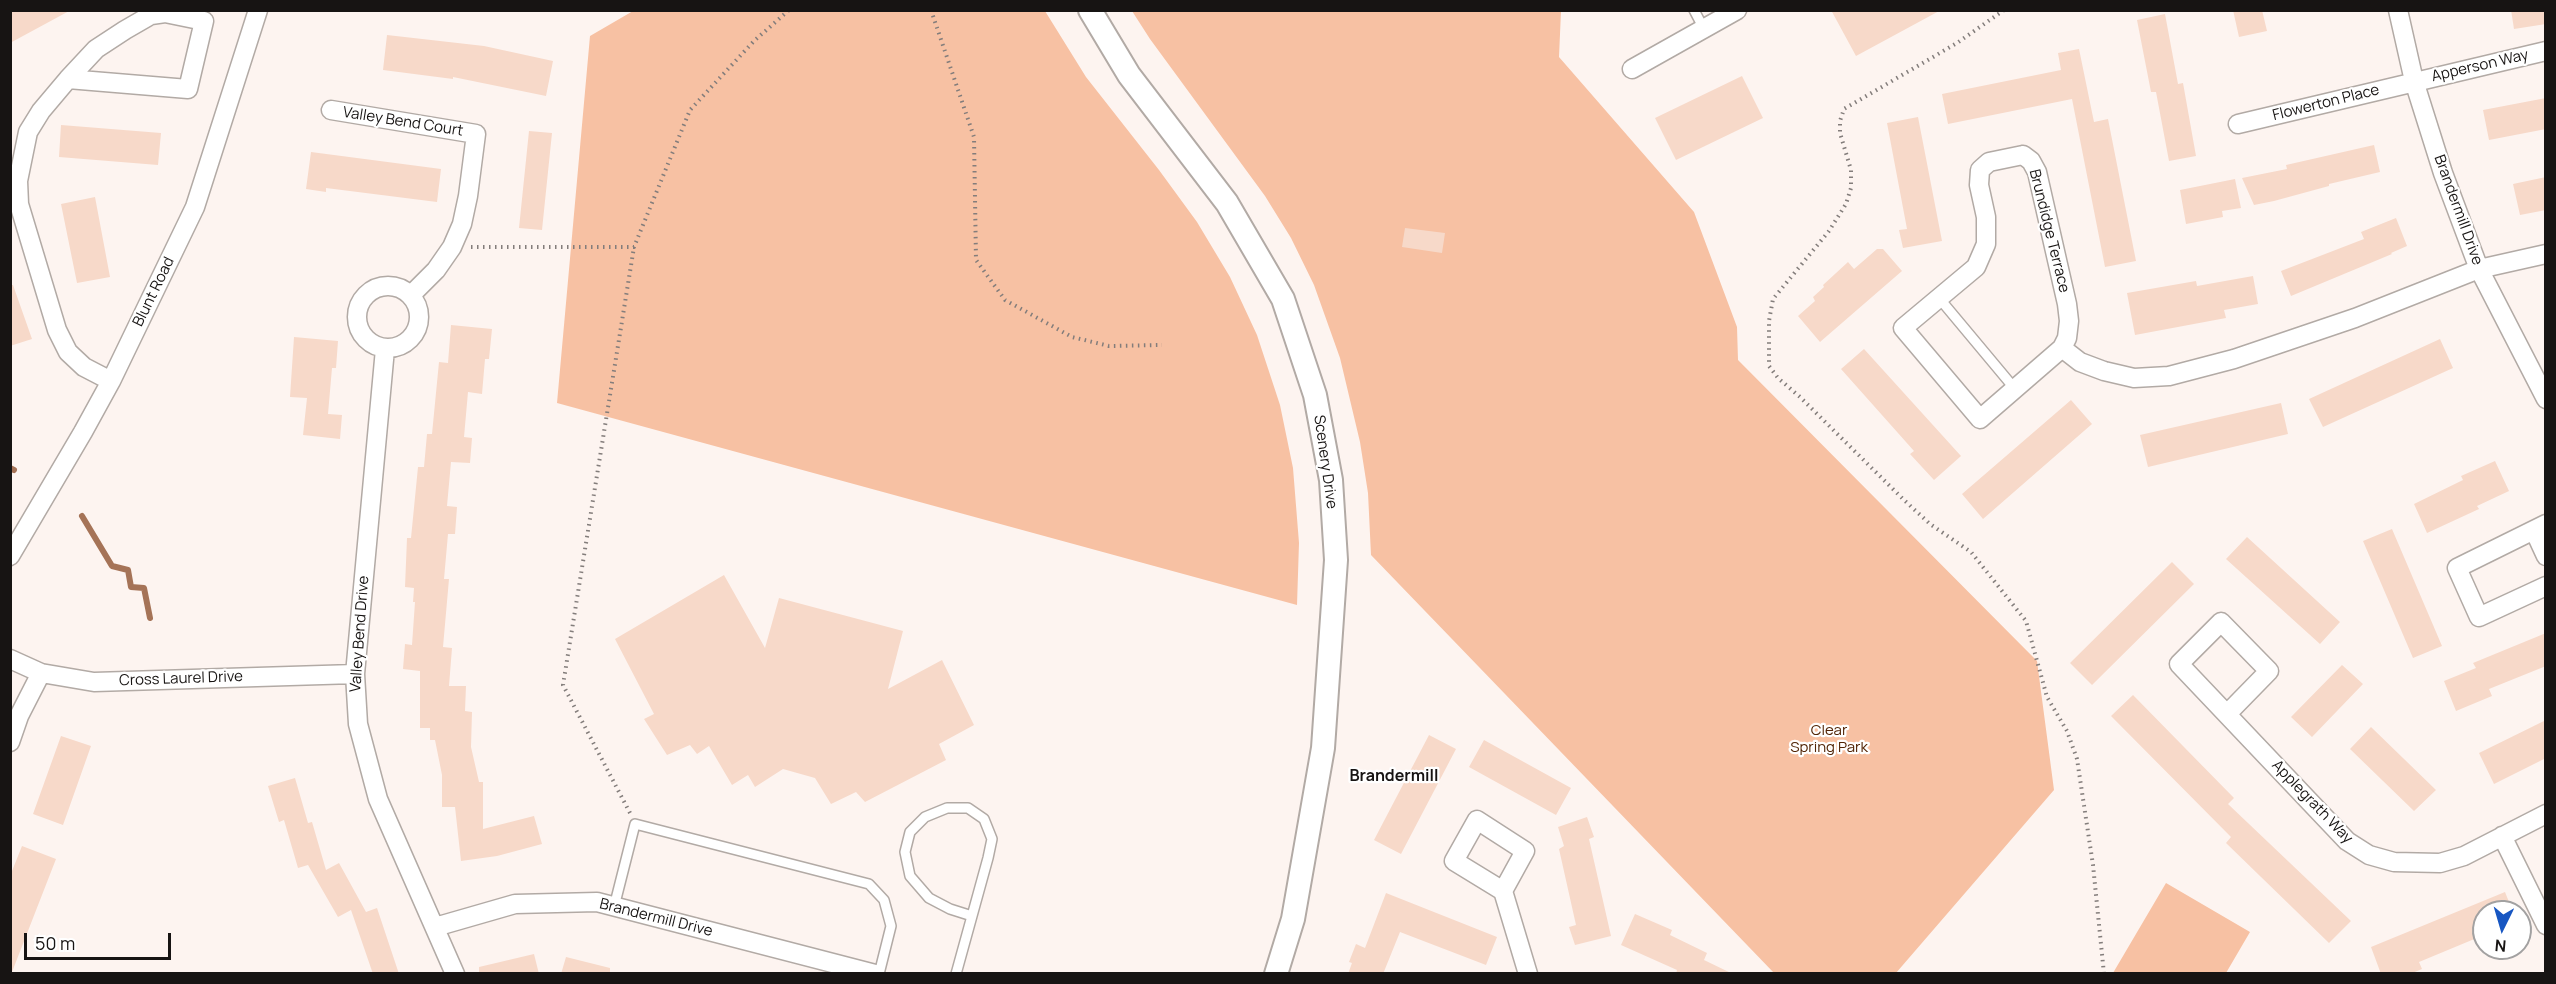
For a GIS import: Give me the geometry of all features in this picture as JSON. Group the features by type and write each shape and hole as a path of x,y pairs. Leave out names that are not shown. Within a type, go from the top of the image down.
{"street":[{"name":"Blunt Road","path":"10,556 111,381 195,207 258,10"},
{"name":"Scenery Drive","path":"1090,10 1130,75 1227,203 1283,299 1315,395 1331,480 1335,572 1323,748 1293,919 1276,974"},
{"path":"1632,69 1737,10"},
{"name":"Brandermill Drive","path":"2398,10 2414,81 2443,173 2479,269 2546,399"},
{"path":"68,79 188,89 204,21 172,14 151,15 96,49 68,79 41,111 28,132 18,181 19,204 57,330 68,352 84,367 111,381"},
{"name":"Apperson Way","path":"2414,81 2546,51"},
{"name":"Flowerton Place","path":"2238,124 2414,81"},
{"name":"Valley Bend Court","path":"331,110 476,134 462,224 445,260 411,295"},
{"name":"Brundidge Terrace","path":"2023,155 2031,161 2037,172 2067,304 2069,321 2067,338 2062,348 1980,420 1903,328 1976,267 1986,244 1986,217 1979,185 1980,170 1989,162 2023,155"},
{"path":"2062,348 2080,362 2104,371 2134,378 2169,376 2234,359 2355,318 2479,269 2546,254"},
{"path":"386,285 400,287 411,295 419,309 419,325 414,336 406,343 396,348 385,349 373,345 363,336 357,319 358,307 363,298 373,289 386,285"},
{"name":"Valley Bend Drive","path":"385,349 355,674 358,724 378,799 455,974"},
{"path":"2546,556 2540,527 2457,568 2478,617 2546,586"},
{"name":"Applegrath Way","path":"2227,714 2270,671 2221,622 2179,664 2347,841 2369,855 2394,862 2440,863 2464,856 2546,814"},
{"name":"Cross Laurel Drive","path":"10,659 41,673 94,682 355,674"},
{"path":"10,742 19,716 41,673"},
{"path":"2502,836 2546,925"},
{"path":"1503,891 1528,974"},
{"name":"Brandermill Drive","path":"435,927 515,904 597,902 877,974"}],"lane":[{"path":"1694,10 1704,29"},
{"path":"1939,298 2015,389"},
{"path":"956,974 972,916 992,839 984,819 968,808 947,808 925,817 910,832 905,852 910,876 929,898 950,909 972,916"},
{"path":"614,907 635,824 869,884 884,900 891,926 877,974"}],"path":[{"path":"635,824 563,685 634,248 690,110 754,41 789,10"},
{"path":"931,10 974,137 976,260 1005,300 1072,337 1109,346 1162,345"},
{"path":"2004,10 1957,43 1844,109 1840,121 1840,133 1851,170 1851,188 1846,204 1828,231 1773,299 1769,366 1778,378 1800,396 1930,524 1971,552 2026,621 2047,698 2067,731 2077,759 2093,865 2104,974"},
{"path":"452,247 634,248"}],"green space":[{"path":"633,11 1045,11 1086,77 1197,222 1230,277 1257,335 1280,405 1293,468 1299,543 1297,605 557,403 590,36"},
{"name":"Clear Spring Park","path":"1132,11 1561,11 1559,57 1694,212 1737,327 1738,360 2037,661 2054,790 1896,973 1774,973 1371,555 1368,493 1360,442 1340,358 1314,285 1291,238 1265,196"},
{"path":"2166,883 2250,932 2226,973 2113,973"}],"building":[{"path":"10,10 71,10 10,43"},
{"path":"1831,10 1941,10 1856,56"},
{"path":"2233,10 2262,10 2267,31 2239,37"},
{"path":"2511,10 2546,10 2546,24 2514,29"},
{"path":"2165,14 2178,84 2183,83 2196,156 2169,161 2156,92 2151,92 2137,20"},
{"path":"387,35 484,46 553,61 546,96 453,77 453,79 383,70"},
{"path":"2079,49 2094,122 2108,119 2136,261 2105,267 2072,99 1948,124 1942,94 2061,70 2058,53"},
{"path":"1742,76 1763,118 1676,160 1655,118"},
{"path":"2546,98 2546,129 2489,140 2483,110"},
{"path":"1918,117 1942,241 1903,248 1899,230 1907,229 1887,123"},
{"path":"61,125 161,133 158,165 59,157"},
{"path":"529,131 552,133 542,230 519,228"},
{"path":"2374,145 2380,172 2329,184 2329,186 2274,201 2254,205 2242,178 2287,169 2286,165"},
{"path":"311,152 441,169 437,202 326,188 326,192 306,189"},
{"path":"2546,177 2546,210 2520,215 2513,184"},
{"path":"2235,179 2241,208 2222,211 2223,217 2186,224 2180,190"},
{"path":"95,197 110,277 77,283 61,204"},
{"path":"2396,218 2407,246 2291,296 2281,271 2364,239 2361,232"},
{"path":"1405,228 1445,233 1442,253 1402,247"},
{"path":"1877,249 1883,249 1902,271 1820,342 1798,316 1815,301 1813,297 1824,287 1823,285 1848,262 1854,269"},
{"path":"2253,276 2258,304 2224,310 2226,318 2135,335 2127,293 2196,281 2197,286"},
{"path":"10,285 13,285 32,339 10,346"},
{"path":"451,325 492,329 489,359 485,359 482,394 468,392 464,437 472,438 470,463 451,462 447,506 457,507 455,534 448,534 444,579 449,579 443,647 452,648 449,686 466,686 465,711 472,712 471,747 479,782 483,782 483,829 534,816 542,844 497,856 461,861 455,807 442,807 442,775 435,740 430,740 430,728 420,728 420,671 403,669 405,644 412,645 415,602 413,602 414,588 405,587 407,538 411,538 418,467 424,467 427,434 432,434 439,362 448,363"},
{"path":"294,337 338,341 336,368 332,368 328,414 342,415 340,439 303,435 307,398 290,397"},
{"path":"2440,339 2453,368 2323,427 2309,399"},
{"path":"1864,349 1961,456 1934,480 1910,454 1914,451 1841,369"},
{"path":"2071,400 2092,424 1983,519 1962,494"},
{"path":"2281,403 2288,434 2148,467 2140,435"},
{"path":"2495,461 2509,491 2477,506 2479,509 2427,533 2414,504 2463,480 2461,476"},
{"path":"2392,529 2442,646 2413,658 2363,541"},
{"path":"2247,537 2340,622 2320,644 2226,559"},
{"path":"2172,562 2194,584 2092,685 2070,663"},
{"path":"724,575 765,648 779,598 903,631 888,689 942,660 974,725 939,744 946,760 865,802 856,792 831,804 815,778 783,769 755,787 748,775 732,785 709,746 697,754 690,745 667,755 644,719 654,714 615,639"},
{"path":"2546,633 2546,666 2489,689 2492,696 2456,711 2444,681 2476,668 2473,663"},
{"path":"2342,665 2363,684 2312,737 2291,717"},
{"path":"2133,695 2234,798 2228,804 2351,921 2329,943 2226,843 2231,837 2111,716"},
{"path":"2546,720 2546,758 2494,784 2479,753"},
{"path":"2371,727 2436,790 2414,811 2350,749"},
{"path":"1429,735 1456,749 1401,854 1374,840"},
{"path":"61,736 91,746 63,825 33,814"},
{"path":"1484,740 1571,788 1556,815 1469,767"},
{"path":"295,778 308,823 312,822 326,870 339,863 366,912 377,908 399,974 373,974 351,910 338,917 308,865 298,868 284,820 279,822 268,786"},
{"path":"1587,817 1594,837 1589,839 1611,936 1575,945 1569,927 1576,925 1559,849 1564,846 1558,827"},
{"path":"22,846 56,859 12,972 10,876"},
{"path":"2505,892 2508,900 2486,900"},
{"path":"1386,893 1497,937 1486,965 1400,932 1383,974 1348,974 1352,963 1349,962 1356,944 1365,948"},
{"path":"2472,906 2472,940 2419,962 2422,969 2410,974 2381,974 2371,947"},
{"path":"1635,914 1672,930 1670,935 1707,953 1704,960 1733,974 1676,974 1677,970 1621,945"},
{"path":"534,954 539,974 479,974 479,967"},
{"path":"566,957 610,968 610,974 561,974"}],"waterway":[{"path":"10,468 14,470"},
{"path":"82,516 112,566 128,570 131,587 144,588 150,618"}],"district":[{"name":"Brandermill","path":"1394,777"}]}
